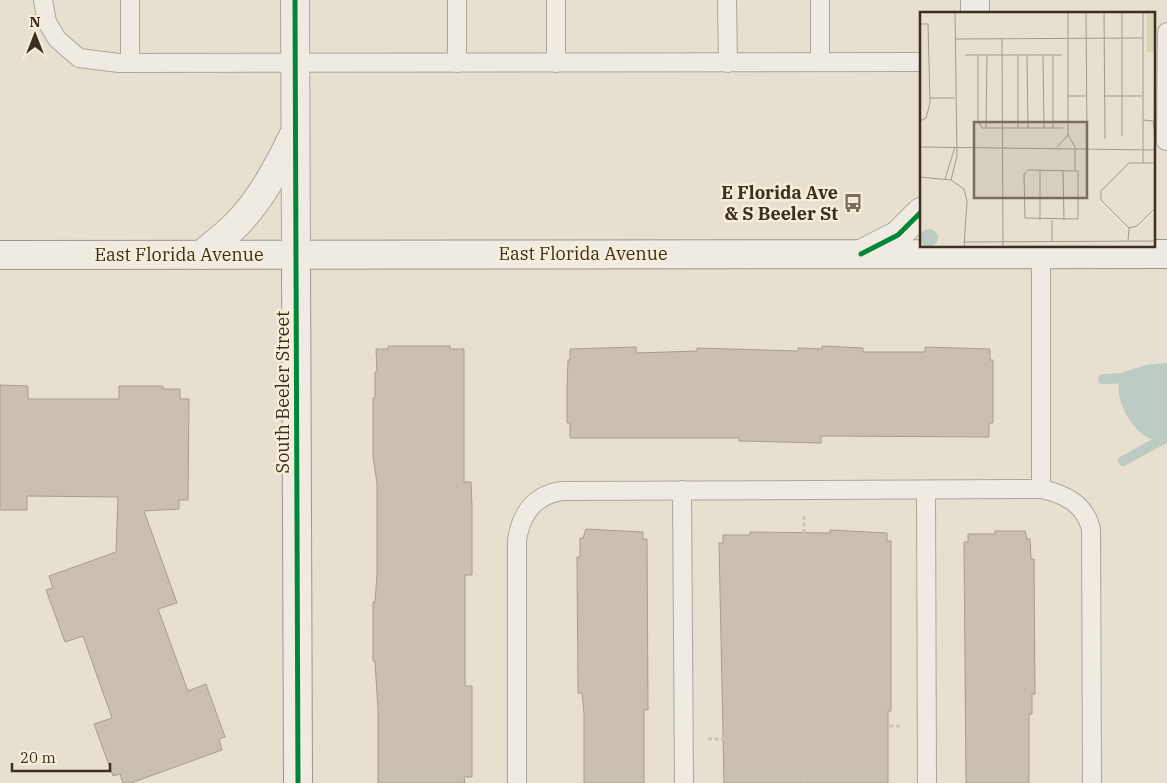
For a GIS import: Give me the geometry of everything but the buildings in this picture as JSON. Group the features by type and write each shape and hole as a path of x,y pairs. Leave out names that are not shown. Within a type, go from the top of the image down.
{"main road":[{"name":"South Beeler Street","path":"295,0 298,783"},
{"name":"South Beeler Street","path":"201,255 238,224 257,199 276,172 296,130"},
{"path":"861,254 898,235 920,213"},
{"name":"East Florida Avenue","path":"0,255 861,254 1038,250 1167,254"}],"lane":[{"path":"43,0 47,22 57,39 78,58 130,63 918,62"},
{"path":"130,0 130,63"},
{"path":"457,0 457,63"},
{"path":"556,0 556,63"},
{"path":"727,0 728,63"},
{"path":"820,0 820,62"},
{"path":"1166,141 1167,32"},
{"path":"1038,250 1042,490"},
{"path":"517,783 517,557 519,532 524,515 541,497 554,492 682,490 1042,490 1057,493 1072,500 1085,514 1091,530 1092,783"},
{"path":"682,490 684,783"},
{"path":"926,491 927,783"}],"path":[{"path":"804,491 806,783"},
{"path":"805,727 927,726"},
{"path":"684,739 805,738"}],"shaded area":[{"path":"1167,363 1167,441 1156,441 1136,429 1129,419 1119,395 1119,384 1121,373 1146,365"}],"waterway":[{"path":"1103,379 1132,378"},
{"path":"1123,461 1167,437"}],"cycle path":[{"path":"295,0 298,783"},
{"path":"861,254 898,235 920,213"}],"place":[{"name":"E Florida Ave & S Beeler St","path":"853,203"}]}
